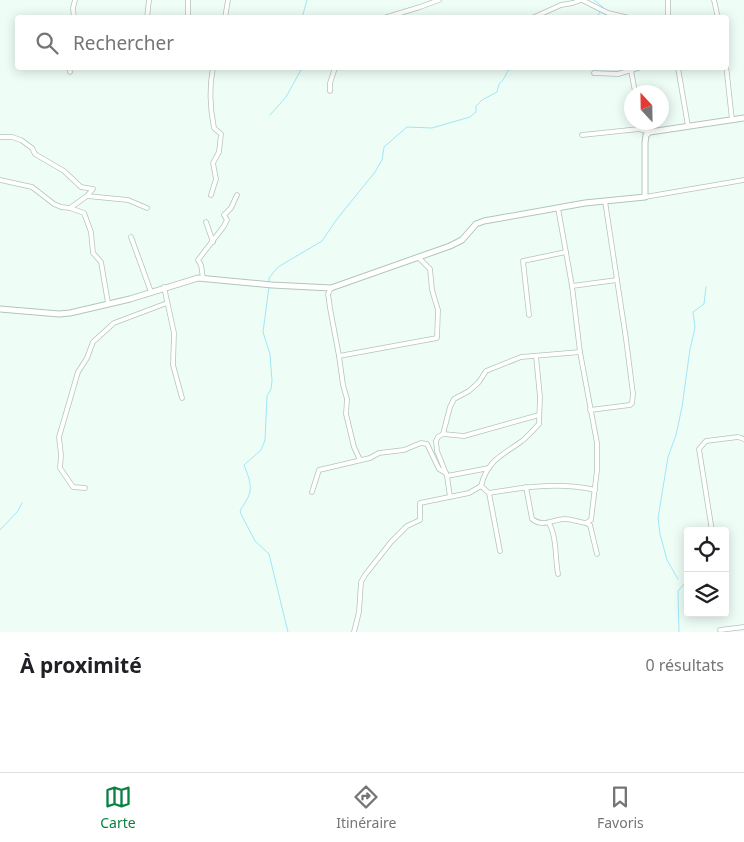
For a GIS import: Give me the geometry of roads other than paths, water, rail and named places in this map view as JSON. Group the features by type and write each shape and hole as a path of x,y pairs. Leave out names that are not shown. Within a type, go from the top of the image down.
{"street":[{"path":"74,0 74,15"},
{"path":"147,15 149,0"},
{"path":"188,0 188,15"},
{"path":"226,15 228,0"},
{"path":"394,15 439,0"},
{"path":"538,15 560,5 581,0 613,15"},
{"path":"668,0 668,15"},
{"path":"714,0 717,15"},
{"path":"211,195 216,179 213,164 219,152 221,134 214,128 212,115 210,96 213,70"},
{"path":"330,90 330,82 334,70"},
{"path":"594,73 618,74 631,70 634,85"},
{"path":"678,70 688,126"},
{"path":"727,70 732,120"},
{"path":"643,130 650,132 744,118"},
{"path":"582,135 630,130"},
{"path":"646,197 645,142 646,135 650,132"},
{"path":"0,137 12,137 21,140 32,148 35,154 64,171 80,187 93,189 87,196 70,208"},
{"path":"0,180 32,187 54,204 84,213 91,232 93,253 101,262 108,303"},
{"path":"0,310 59,314 100,306 164,287 204,278 330,288 450,246 462,240 476,224 558,208 646,197 744,180"},
{"path":"204,278 198,260 224,226 227,220 224,215 231,208 237,195"},
{"path":"87,196 128,200 147,208"},
{"path":"590,410 630,405 633,394 605,201"},
{"path":"558,208 572,286 580,352 597,443 595,490 590,525 597,554"},
{"path":"206,222 213,242"},
{"path":"131,238 151,292"},
{"path":"529,315 523,261 566,252"},
{"path":"339,356 437,338 438,310 432,290 430,269 418,257"},
{"path":"572,286 617,280"},
{"path":"164,287 174,333 173,365 182,398"},
{"path":"330,288 328,294 330,308 340,371 347,400 346,414 354,447 360,460"},
{"path":"85,488 73,487 60,468 59,437 75,377 88,358 93,342 114,323 167,302"},
{"path":"443,434 454,399 469,391 479,382 486,371 521,357 580,352"},
{"path":"354,632 359,612 361,582 391,542 407,526 420,520 420,503 469,493 482,486 489,468 496,458 523,440 539,424 540,397 536,356"},
{"path":"450,497 447,474 437,452 436,441 438,437 443,434 464,436 539,415"},
{"path":"711,527 699,449 706,441 738,437 744,439"},
{"path":"312,492 319,470 370,458 379,452 404,450 425,443 439,468 447,474 489,468"},
{"path":"489,493 526,487 566,485 595,490"},
{"path":"482,486 489,493 500,551"},
{"path":"526,487 532,519 536,523 549,523 566,519 590,525"},
{"path":"586,523 591,520"},
{"path":"549,523 553,531 558,574"},
{"path":"720,630 744,627"}],"waterway":[{"path":"303,15 307,0"},
{"path":"594,0 603,7 602,9"},
{"path":"270,115 286,97 301,70"},
{"path":"269,283 269,278 278,267 322,241 337,219 375,172 382,160 384,147 407,127 432,128 470,117 476,112 476,106 482,100 497,92 499,84 509,70"},
{"path":"269,287 263,332 270,354 272,381 271,389 267,396 265,440 261,450 244,465 249,479 250,492 240,512 255,541 269,554 288,632"},
{"path":"678,579 667,560 658,518 668,457 676,435 682,407 690,349 695,328 693,312 704,304 706,287"},
{"path":"0,530 18,511 22,503"},
{"path":"679,632 678,591 684,584"}]}
